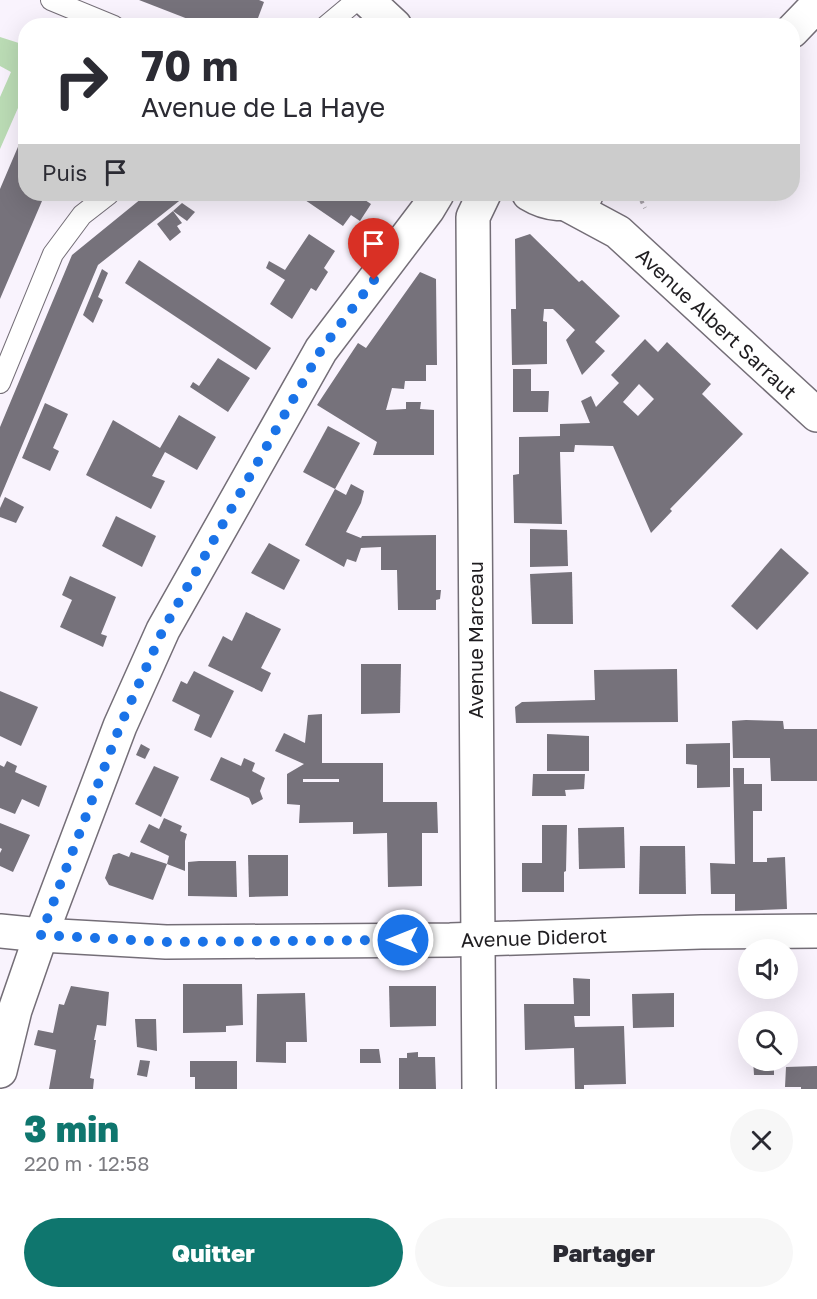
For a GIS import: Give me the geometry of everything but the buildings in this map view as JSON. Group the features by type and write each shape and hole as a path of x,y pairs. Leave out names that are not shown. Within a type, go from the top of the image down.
{"street":[{"path":"800,22 817,4"},
{"path":"0,1071 15,1010 41,935 120,726 163,630 321,350 433,201 479,205"},
{"name":"Avenue Albert Sarraut","path":"542,201 552,204 568,201"},
{"name":"Avenue Albert Sarraut","path":"580,201 618,232 817,415"},
{"name":"Avenue Albert Sarraut","path":"608,201 618,232"},
{"name":"Avenue Marceau","path":"479,205 477,939 479,1089"},
{"name":"Avenue Diderot","path":"0,931 166,942 477,939 817,931"}],"lane":[{"path":"51,0 95,18"},
{"path":"347,18 376,7"},
{"path":"0,383 53,254 82,215 101,201"}],"green space":[{"path":"0,37 18,43 18,108 0,149 0,97 11,72 0,66"}],"route":[{"path":"374,280 321,350 163,630 120,726 41,935 166,942 403,940"}]}
